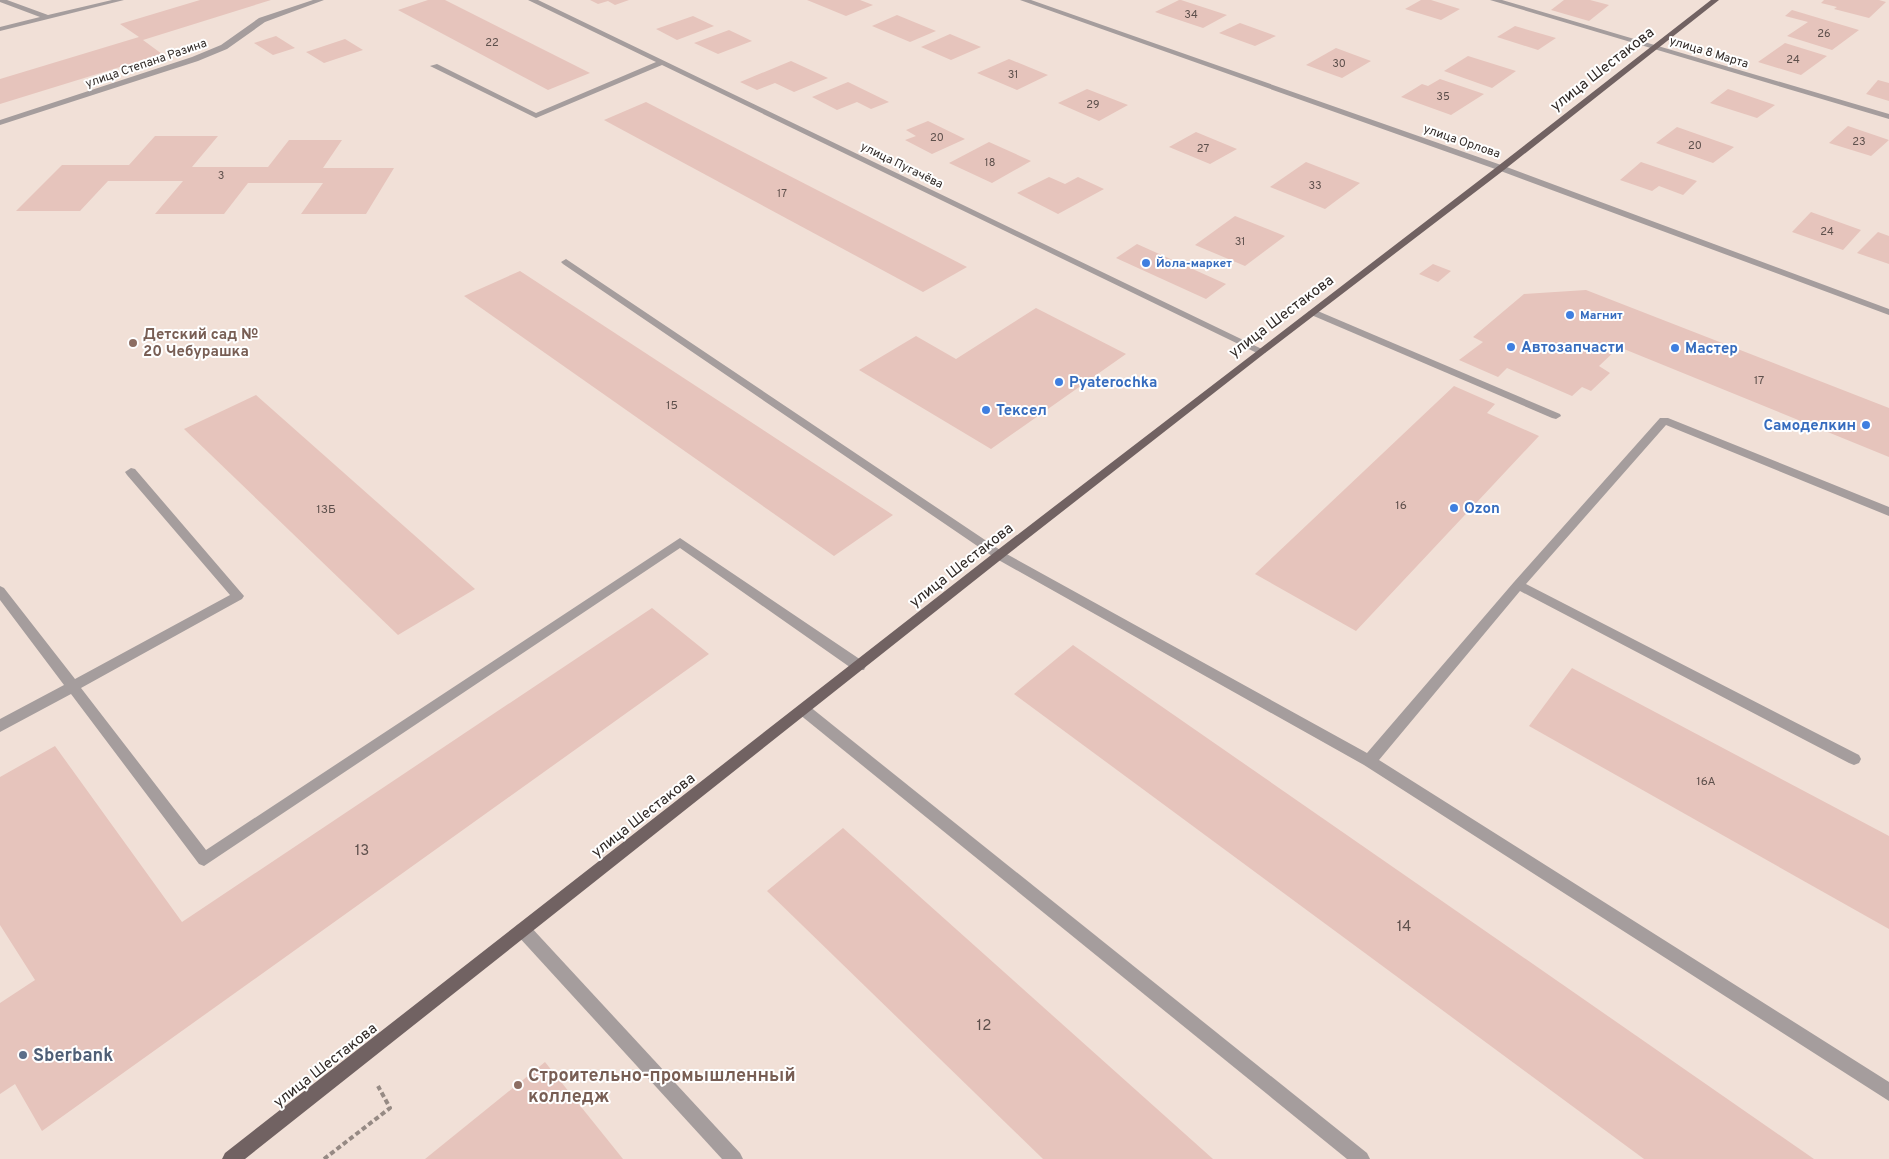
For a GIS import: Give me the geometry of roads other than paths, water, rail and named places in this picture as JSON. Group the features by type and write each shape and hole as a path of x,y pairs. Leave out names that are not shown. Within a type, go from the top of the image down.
{"main road":[{"name":"улица Шестакова","path":"231,1159 999,555 1261,351 1501,168 1715,0"}],"street":[{"path":"0,0 45,16"},
{"path":"0,29 45,16 96,7 120,0"},
{"name":"улица Степана Разина","path":"0,123 195,59 224,47 262,20 320,0"},
{"name":"улица Пугачёва","path":"532,0 1261,351"},
{"name":"улица Орлова","path":"1024,0 1501,168 1889,312"},
{"name":"улица 8 Марта","path":"1494,0 1889,117"},
{"path":"434,66 536,116 661,62"},
{"path":"566,262 999,555 1369,761 1889,1092"},
{"path":"1313,312 1556,416"},
{"path":"1369,761 1518,585 1664,420 1889,512"},
{"path":"0,726 238,596 131,472"},
{"path":"0,591 204,859 680,542 859,666"},
{"path":"1518,585 1854,759"},
{"path":"804,710 1361,1159"},
{"path":"523,930 734,1159"}],"place":[{"name":"Йола-маркет","path":"1146,263"},
{"name":"Магнит","path":"1570,315"},
{"name":"Детский сад № 20 Чебурашка","path":"133,343"},
{"name":"Автозапчасти","path":"1511,347"},
{"name":"Мастер","path":"1675,348"},
{"name":"Pyaterochka","path":"1059,382"},
{"name":"Тексел","path":"986,410"},
{"name":"Самоделкин","path":"1866,425"},
{"name":"Ozon","path":"1454,508"},
{"name":"Sberbank","path":"23,1055"},
{"name":"Строительно-промышленный колледж","path":"518,1085"}]}
